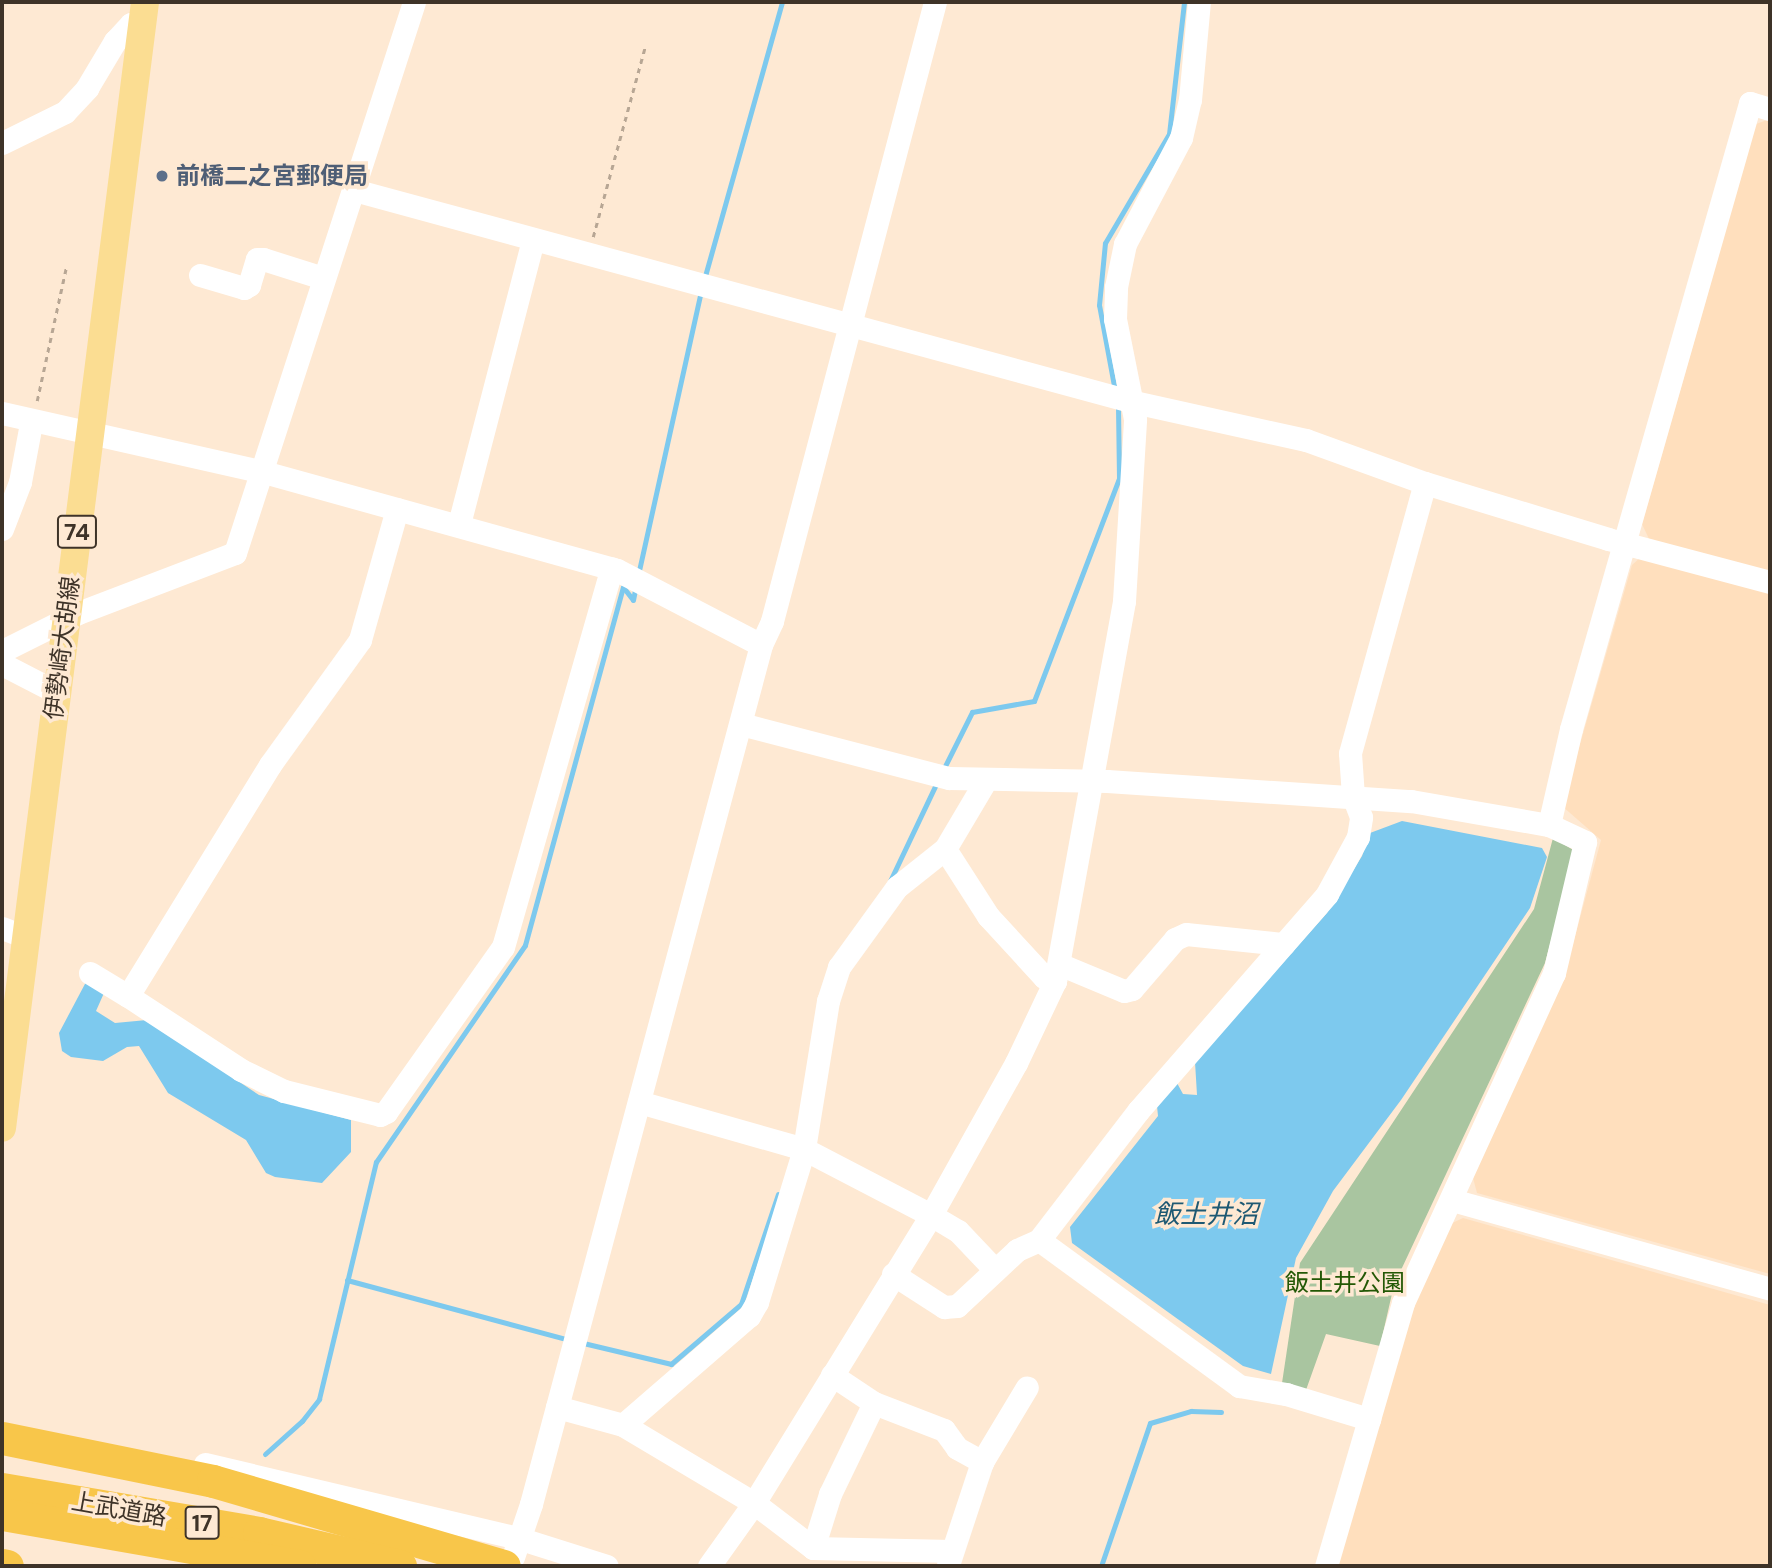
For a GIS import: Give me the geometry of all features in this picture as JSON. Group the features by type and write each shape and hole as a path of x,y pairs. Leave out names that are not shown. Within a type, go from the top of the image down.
{"highway":[{"path":"2,1438 71,1450 147,1458 385,1528 511,1554"},
{"name":"上武道路","path":"2,1489 258,1533 400,1566"},
{"name":"上武道路","path":"2,1514 299,1566"}],"main road":[{"name":"伊勢崎大胡線","path":"2,1128 13,932 57,692 143,13"}],"street":[{"path":"2,651 66,619 235,554 414,2"},
{"path":"607,1566 511,1554 557,1407 761,645 772,621 935,2"},
{"path":"709,1566 754,1503 931,1214 1016,1063 1057,972 1124,601 1134,402 1115,319 1118,271 1135,222 1181,138 1190,100 1199,2"},
{"path":"2,143 65,111 87,88 115,41 143,13"},
{"path":"1549,825 1571,729 1628,541 1749,103 1770,109"},
{"path":"354,190 1134,402 1306,440 1425,483 1608,539 1628,541 1770,582"},
{"path":"459,524 533,240"},
{"path":"200,275 244,288 249,285 257,259 263,258 323,278"},
{"path":"2,413 32,423 90,433 260,471 612,568 761,645"},
{"path":"2,529 20,482 32,423"},
{"path":"893,1274 944,1307 957,1306 1017,1250 1039,1240 1138,1111 1327,894 1348,859 1361,817 1353,796 1350,753 1425,483"},
{"path":"128,996 270,765 360,640 397,509"},
{"path":"90,973 271,1087 380,1115 386,1112 509,933 612,568"},
{"path":"2,664 57,692"},
{"path":"741,724 931,774 986,780 1092,782 1353,796 1549,825 1586,842 1554,973 1403,1303 1326,1566"},
{"path":"623,1425 749,1316 804,1149 828,1001 839,967 897,887 946,849 986,780"},
{"path":"946,849 988,916 1044,977 1057,972 1124,991 1132,989 1175,939 1186,934 1283,944"},
{"path":"639,1102 804,1149 931,1214 958,1231 995,1270"},
{"path":"1451,1200 1770,1289"},
{"path":"1039,1240 1239,1386 1286,1394 1369,1419"},
{"path":"832,1375 874,1404 944,1430 957,1448 982,1462"},
{"path":"557,1407 623,1425 754,1503 813,1548 950,1559 982,1462 1027,1387"},
{"path":"813,1548 830,1494 874,1404"}],"path":[{"path":"589,253 645,47"},
{"path":"32,423 66,268"}],"shaded area":[{"path":"1770,119 1770,572 1649,539 1642,524 1756,124"},
{"path":"1642,556 1770,592 1770,1274 1477,1193 1473,1178 1567,966 1601,840 1562,806 1632,565"},
{"path":"1463,1218 1770,1305 1770,1566 1337,1566 1413,1304 1448,1225"}],"green space":[{"name":"飯土井公園","path":"1553,838 1575,851 1545,963 1394,1285 1380,1346 1326,1334 1306,1390 1282,1383 1300,1263 1534,909"}],"water":[{"name":"飯土井沼","path":"1402,821 1542,848 1547,857 1530,908 1401,1100 1333,1191 1296,1258 1271,1374 1243,1366 1072,1243 1070,1227 1158,1116 1157,1106 1177,1083 1183,1094 1197,1095 1195,1062 1327,913 1362,856 1370,833"},
{"path":"86,982 104,993 96,1011 115,1023 147,1020 259,1095 351,1120 351,1152 322,1183 275,1177 266,1173 246,1140 168,1093 139,1046 127,1047 103,1061 71,1057 62,1051 59,1033"}],"waterway":[{"path":"705,276 782,2"},
{"path":"1115,391 1099,305 1105,243 1169,134 1184,2"},
{"path":"638,575 700,295"},
{"path":"943,770 972,712 1034,701 1119,478 1118,404"},
{"path":"265,1454 302,1421 319,1399 376,1162 525,945 623,587 633,600 636,585"},
{"path":"890,881 937,782"},
{"path":"579,1342 671,1364 741,1304 778,1194"},
{"path":"347,1280 569,1340"},
{"path":"1101,1566 1150,1423 1191,1411 1221,1412"}],"place":[{"name":"前橋二之宮郵便局","path":"162,176"}]}
